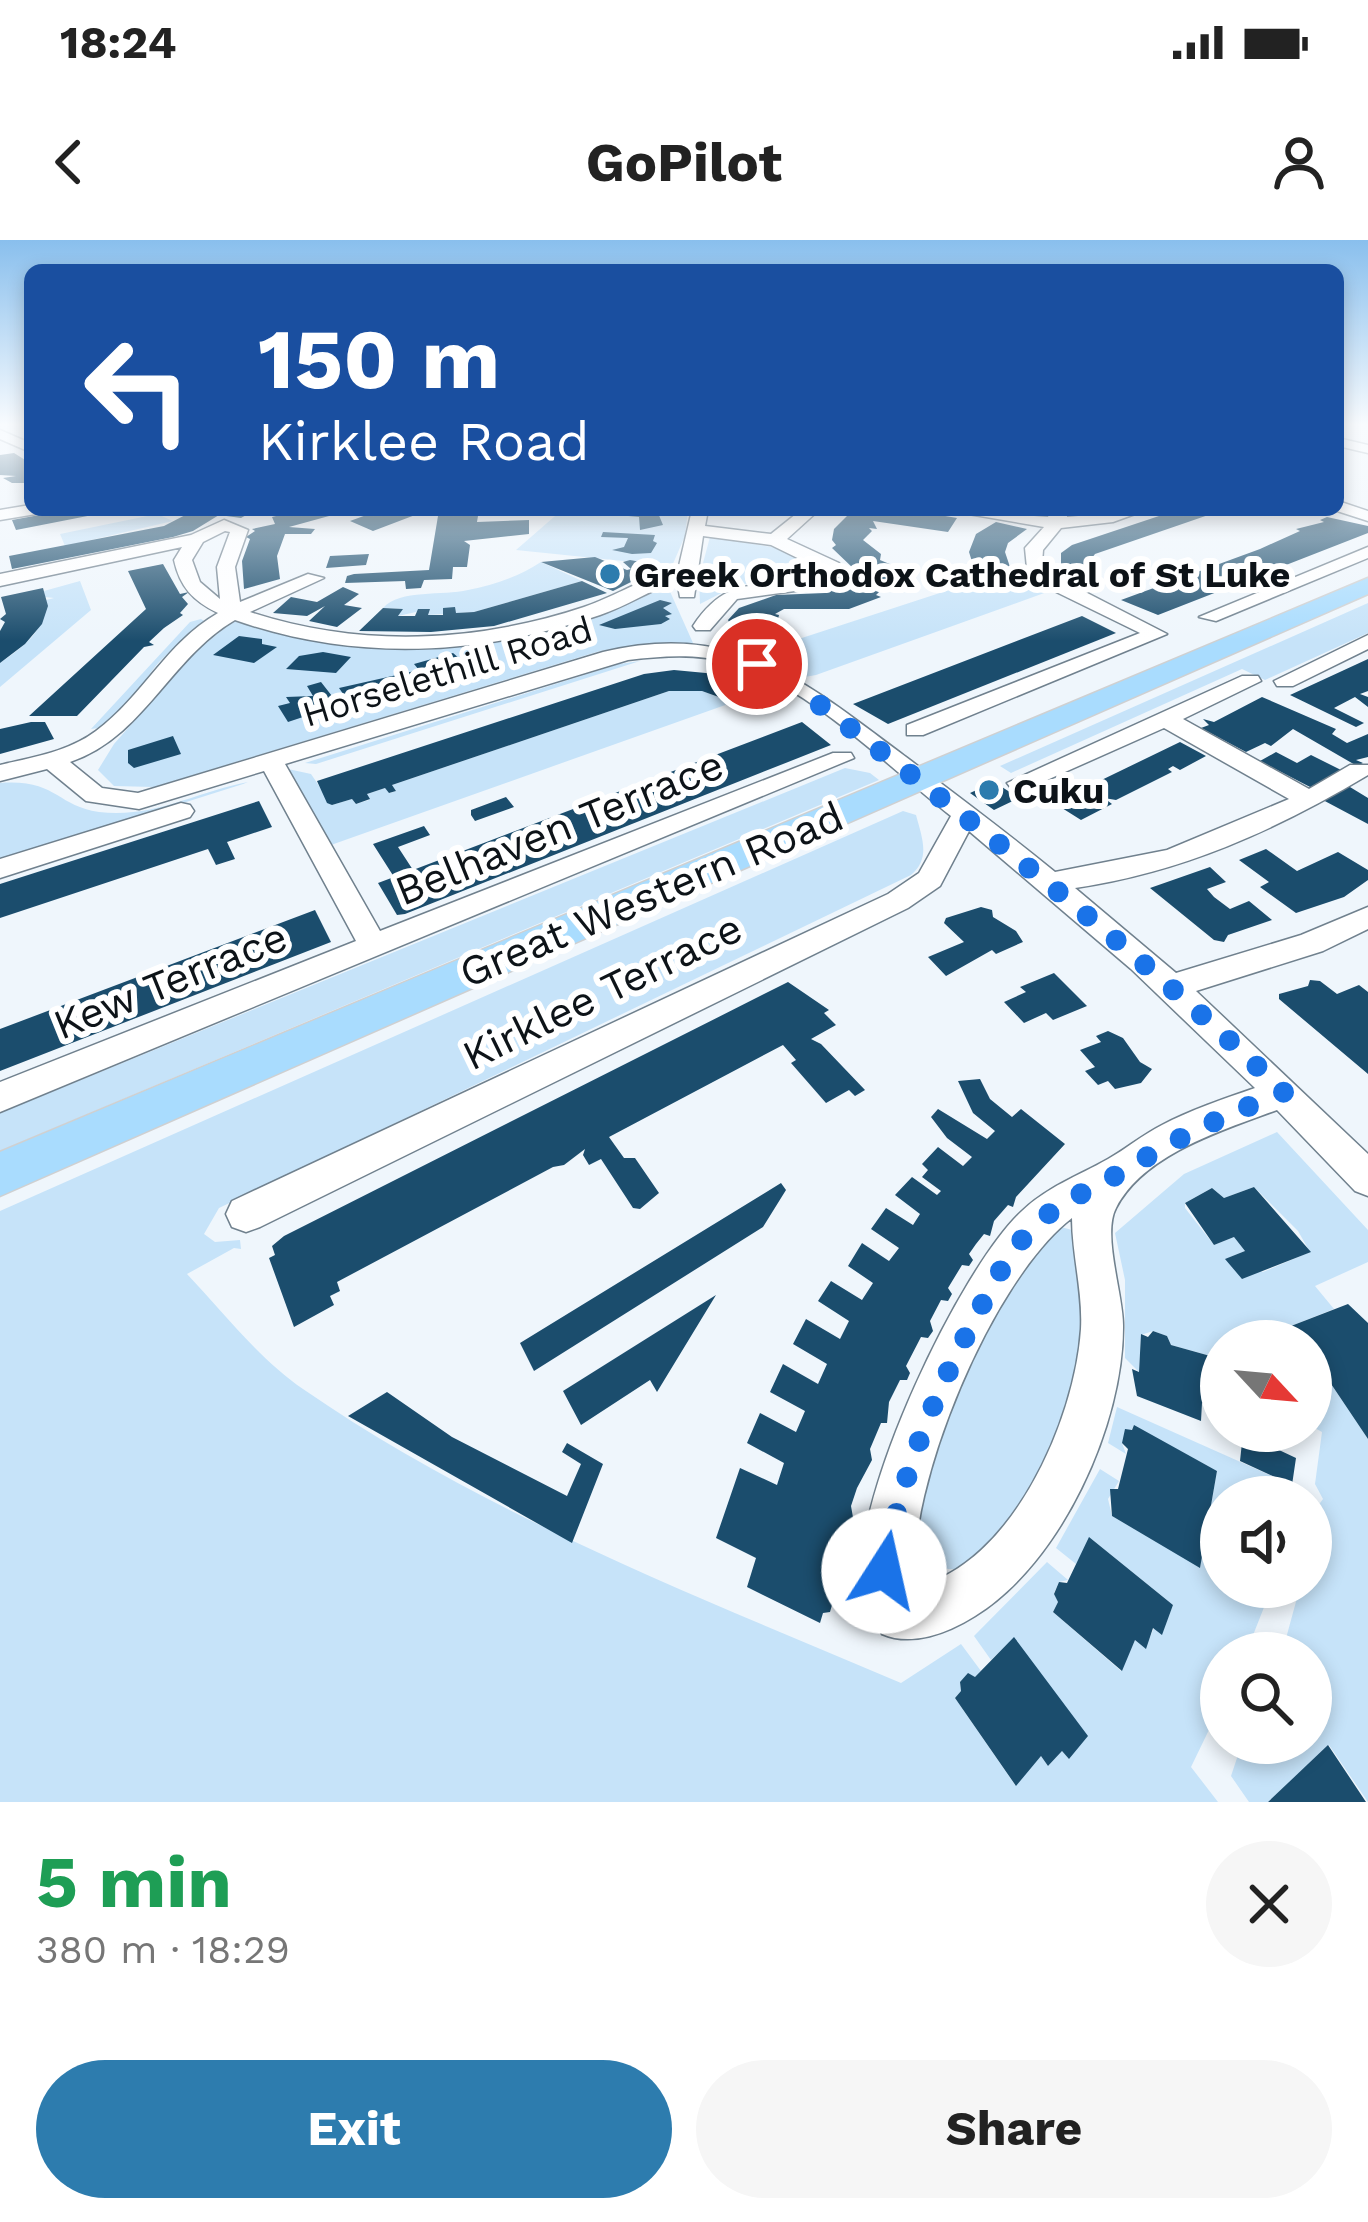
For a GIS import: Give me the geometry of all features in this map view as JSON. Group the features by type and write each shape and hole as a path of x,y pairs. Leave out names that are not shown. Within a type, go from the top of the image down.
{"main road":[{"name":"Great Western Road","path":"0,1174 1356,590"}],"street":[{"path":"775,540 804,516"},
{"path":"915,730 1157,634 1040,573 1032,554 1056,518 1088,524 1117,516"},
{"path":"703,626 714,605 734,594 770,585 814,583 833,574 833,567 775,540 700,520 686,574 691,606 703,626 734,656"},
{"path":"2,583 191,546 218,526 239,528 226,566 231,611"},
{"path":"191,546 186,574 205,603 330,639 450,641 579,615 686,574"},
{"path":"1209,616 1368,552"},
{"path":"0,772 100,739 185,646 231,611 316,578"},
{"path":"1301,579 1356,590"},
{"path":"100,739 83,726 205,603"},
{"path":"1285,681 1368,641"},
{"name":"Horselethill Road","path":"272,762 318,768 642,665 644,652 734,656 777,674 1051,882 1174,986 1368,1179"},
{"path":"1020,783 1250,681"},
{"path":"1165,719 1310,800"},
{"name":"Belhaven Terrace","path":"374,947 842,758"},
{"path":"50,759 87,791 120,802 153,799 272,762"},
{"path":"0,869 239,793 254,784 272,762"},
{"path":"272,762 374,947"},
{"path":"1051,882 1136,870 1199,853 1248,834 1359,770"},
{"name":"Kirklee Terrace","path":"245,1214 898,901 930,879 965,814"},
{"path":"1174,986 1312,944 1368,917"},
{"name":"Kew Terrace","path":"0,1097 374,947"},
{"path":"1126,1169 1104,1193 1091,1219 1100,1270 1102,1328 1094,1394 1075,1451 1038,1514 992,1572 942,1608 900,1616 884,1584 895,1509 910,1460 953,1360 1026,1234 1080,1192 1204,1123 1284,1092"}],"shaded area":[{"path":"147,516 173,521 65,546 60,534"},
{"path":"555,516 687,516 685,536 672,566 516,550"},
{"path":"710,537 778,548 819,571 809,577 737,585 700,604 699,578"},
{"path":"541,562 582,581 474,612 428,615 429,609 398,616 402,609 383,608 400,598 487,585"},
{"path":"80,581 91,610 0,687 0,663 32,637 42,621 46,600 54,598 45,597 44,591"},
{"path":"1029,582 1047,592 816,675 799,678 750,655 949,590"},
{"path":"668,587 693,643 600,651 154,787 114,786 98,770 114,744 193,654 233,621 348,645 454,644 558,624"},
{"path":"1368,603 1368,633 1265,680 1242,669 1011,773 1000,766"},
{"path":"190,622 206,622 160,661 121,712 102,727 91,729"},
{"path":"640,661 316,764 305,763 619,664"},
{"path":"752,673 776,687 331,845 288,769 311,774 332,805 352,799 356,804 369,800 367,794 385,788 396,791 392,785 669,691 702,691 727,700 758,686 745,679"},
{"path":"845,768 870,773 879,780 0,1151 0,1113"},
{"path":"248,782 0,861 0,783 33,785 85,809 119,813 157,808"},
{"path":"903,811 916,815 923,855 911,875 219,1208 204,1234 215,1242 240,1240 241,1249 234,1248 187,1274 257,1350 303,1389 445,1476 594,1551 901,1683 961,1644 981,1671 960,1682 961,1691 955,1698 1015,1785 1041,1756 1048,1766 1062,1751 1069,1759 1014,1638 991,1660 974,1636 1047,1562 1068,1580 1059,1582 1053,1612 1121,1671 1135,1640 1145,1648 1154,1628 1162,1634 1173,1605 1090,1538 1076,1564 1056,1548 1100,1469 1119,1481 1108,1499 1112,1516 1200,1567 1200,1608 1264,1608 1254,1632 1200,1632 1200,1748 1191,1767 1218,1802 0,1802 0,1211"},
{"path":"1277,1132 1368,1230 1368,1262 1315,1286 1334,1309 1306,1320 1200,1320 1200,1353 1171,1345 1167,1336 1153,1331 1141,1335 1139,1372 1125,1358 1125,1280 1115,1233 1184,1174","holes":["1254,1187 1298,1231 1310,1252 1263,1272 1226,1259 1245,1251 1234,1237 1214,1245 1185,1203 1212,1188 1224,1198"]},
{"path":"1061,1227 1072,1230 1083,1242 1086,1374 1032,1496 968,1568 939,1566 915,1547 918,1483 986,1325 1038,1241"},
{"path":"1332,1385 1368,1439 1368,1802 1332,1749 1332,1632 1288,1632 1294,1608 1332,1608 1332,1476 1316,1476 1319,1452 1332,1452"},
{"path":"1117,1407 1200,1444 1200,1452 1218,1452 1272,1476 1216,1476 1217,1471 1134,1426 1122,1443 1126,1454 1108,1443"},
{"path":"1235,1764 1309,1764 1268,1802 1249,1802 1231,1776"}],"building":[{"path":"34,516 88,516 16,530 12,520"},
{"path":"183,516 217,516 173,537 12,569 9,556 164,526"},
{"path":"329,516 289,527 315,529 311,534 285,534 277,556 280,579 244,589 242,561 250,539 246,537 255,531 252,529 275,524 272,517"},
{"path":"364,516 412,516 373,531 350,521"},
{"path":"438,516 478,516 477,522 529,520 529,534 464,541 470,545 467,567 453,567 452,579 424,580 421,588 406,589 405,581 345,583 354,574 429,570"},
{"path":"628,516 659,516 663,525 640,530 639,517"},
{"path":"847,516 957,518 948,532 873,521 877,529 869,528 872,531 863,540 881,554 880,560 892,565 886,565 896,577 889,577 889,591 882,589 876,595 881,597 849,609 784,609 775,614 778,619 770,618 775,626 767,626 786,640 760,650 743,647 728,620 739,608 776,595 825,593 852,580 854,569 832,548 836,545 834,529"},
{"path":"1159,516 1205,516 1095,554 1089,562 1095,571 1069,573 1061,565 1061,553"},
{"path":"1327,517 1368,526 1368,533 1158,615 1121,600 1260,549"},
{"path":"996,522 1027,529 1008,543 1005,552 1012,573 1021,576 1007,579 1010,583 953,587 949,577 976,578 973,573 987,573 975,571 969,552 976,534"},
{"path":"603,532 655,535 657,543 651,553 612,550 624,547 628,538 601,537"},
{"path":"369,554 366,565 326,568 330,556"},
{"name":"Greek Orthodox Cathedral of St Luke","path":"595,557 627,570 631,569 623,562 630,560 663,566 613,591 541,562"},
{"path":"163,564 180,594 189,592 182,597 188,604 183,615 149,642 154,645 144,647 77,716 29,716 146,609 128,571"},
{"path":"582,581 607,593 494,626 431,632 359,631 383,608 403,609 398,616 415,616 418,609 443,615 443,608 455,607 456,613 474,612"},
{"path":"343,587 359,594 344,605 362,608 337,627 309,621 325,606 307,616 273,613 291,597 317,602"},
{"path":"43,588 48,606 42,624 0,663 0,631 5,622 0,619 6,614 1,597"},
{"path":"660,600 672,603 663,608 672,614 665,616 670,619 661,624 615,629 599,625"},
{"path":"1082,616 1116,633 888,724 853,704"},
{"path":"239,636 277,647 254,663 213,655"},
{"path":"323,652 351,657 336,673 286,669 299,656"},
{"path":"453,653 467,665 361,704 350,704 339,688 419,670 414,664"},
{"path":"1368,659 1368,691 1360,694 1368,697 1368,707 1355,697 1334,708 1364,723 1356,727 1290,695"},
{"path":"674,670 727,675 756,687 727,700 702,691 669,691 392,785 396,791 389,793 385,788 367,794 370,799 356,804 352,799 327,803 317,781 644,674"},
{"path":"321,682 339,705 288,722 278,706 290,703 286,697 313,696 307,686"},
{"path":"1262,697 1336,729 1332,734 1347,743 1368,734 1368,757 1356,760 1363,763 1357,766 1293,729 1271,746 1265,743 1246,752 1201,728 1209,725 1203,719 1214,722"},
{"path":"45,722 54,739 0,754 0,729"},
{"path":"802,722 831,745 405,914 397,915 378,883 394,877 373,844 424,826 430,835 398,847 413,870"},
{"path":"173,736 181,754 134,768 128,763 128,750"},
{"path":"1180,742 1206,756 1180,770 1173,766 1168,769 1172,772 1116,800 1104,798 1112,804 1081,820 1054,803"},
{"path":"1276,752 1297,763 1311,755 1341,770 1312,788 1260,761"},
{"path":"994,782 1019,798 994,810 970,793"},
{"path":"1345,784 1368,798 1368,824 1321,799"},
{"path":"506,797 514,807 475,821 471,815 471,810"},
{"path":"259,801 272,827 227,842 235,859 216,865 208,849 0,918 0,884"},
{"path":"1266,849 1297,871 1338,852 1368,870 1368,880 1344,897 1296,913 1260,887 1269,882 1239,860"},
{"path":"1210,867 1226,882 1207,889 1214,897 1230,909 1249,901 1272,920 1228,935 1224,942 1214,940 1150,888"},
{"path":"981,907 992,910 993,917 1016,931 1023,942 996,954 992,950 946,976 928,957 964,942 944,923 946,918"},
{"path":"315,910 331,942 0,1071 0,1029"},
{"path":"1054,973 1087,1006 1053,1020 1046,1013 1024,1023 1004,1002 1026,992 1020,987"},
{"path":"1310,980 1320,981 1337,994 1359,985 1368,992 1368,1074 1279,999 1279,994 1308,986"},
{"path":"788,982 829,1010 824,1013 836,1025 811,1039 865,1090 855,1096 849,1090 826,1103 791,1063 796,1060 783,1045 609,1137 624,1158 635,1158 659,1193 640,1209 633,1208 601,1159 589,1165 585,1149 564,1165 337,1282 340,1291 330,1296 334,1305 294,1327 269,1258 275,1255 272,1246 284,1236"},
{"path":"1108,1031 1123,1038 1140,1062 1152,1069 1141,1083 1115,1089 1108,1081 1098,1085 1085,1071 1095,1067 1080,1050 1101,1042 1096,1036"},
{"path":"980,1079 990,1099 1012,1117 1021,1109 1065,1144 1016,1197 1013,1207 1008,1205 994,1221 990,1236 984,1234 976,1244 969,1254 973,1260 969,1266 962,1265 948,1288 952,1294 948,1301 941,1300 930,1321 933,1331 928,1338 921,1337 906,1366 907,1380 900,1380 889,1402 887,1423 881,1423 870,1449 872,1460 851,1506 854,1523 846,1524 828,1591 834,1598 830,1612 823,1613 820,1623 747,1587 756,1558 716,1538 740,1468 777,1485 784,1463 747,1443 760,1413 796,1432 805,1411 770,1392 783,1364 818,1384 827,1364 793,1344 806,1319 840,1339 849,1321 818,1301 831,1281 862,1300 873,1283 848,1266 862,1243 889,1261 899,1248 871,1229 886,1208 913,1225 920,1214 895,1195 912,1177 937,1195 941,1191 922,1177 928,1170 922,1164 938,1147 963,1166 972,1157 947,1138 931,1117 938,1109 987,1139 995,1131 973,1113 958,1081"},
{"path":"781,1183 786,1190 763,1227 534,1371 520,1343"},
{"path":"1254,1187 1311,1252 1242,1279 1225,1259 1245,1251 1234,1237 1214,1245 1185,1203 1212,1188 1224,1198"},
{"path":"716,1295 657,1392 650,1380 581,1425 563,1391"},
{"path":"1348,1304 1368,1323 1368,1439 1332,1385 1332,1320 1307,1320"},
{"path":"1153,1331 1167,1336 1171,1345 1200,1353 1200,1421 1137,1396 1132,1369 1139,1372 1141,1334 1148,1337"},
{"path":"387,1392 452,1437 567,1496 581,1464 562,1452 567,1443 603,1464 572,1543 348,1416"},
{"path":"1134,1425 1217,1471 1216,1476 1200,1476 1200,1568 1112,1516 1110,1489 1118,1489 1128,1449 1122,1443 1125,1429 1132,1430"},
{"path":"1241,1452 1283,1452 1296,1458 1293,1476 1272,1476 1240,1461"},
{"path":"1089,1537 1173,1605 1162,1635 1153,1628 1146,1649 1135,1640 1122,1671 1053,1612 1059,1582 1067,1583"},
{"path":"1014,1637 1088,1736 1069,1759 1062,1751 1048,1766 1041,1756 1016,1786 955,1698 968,1673 975,1677"},
{"path":"1332,1751 1366,1802 1268,1802 1308,1764 1332,1764"}],"place":[{"name":"Greek Orthodox Cathedral of St Luke","path":"610,574"},
{"name":"Cuku","path":"989,790"}],"route":[{"path":"757,664 795,686 1019,855 1174,986 1284,1092 1204,1123 1156,1148 1080,1192 1026,1234 982,1305 929,1412 895,1509 884,1571"}]}
